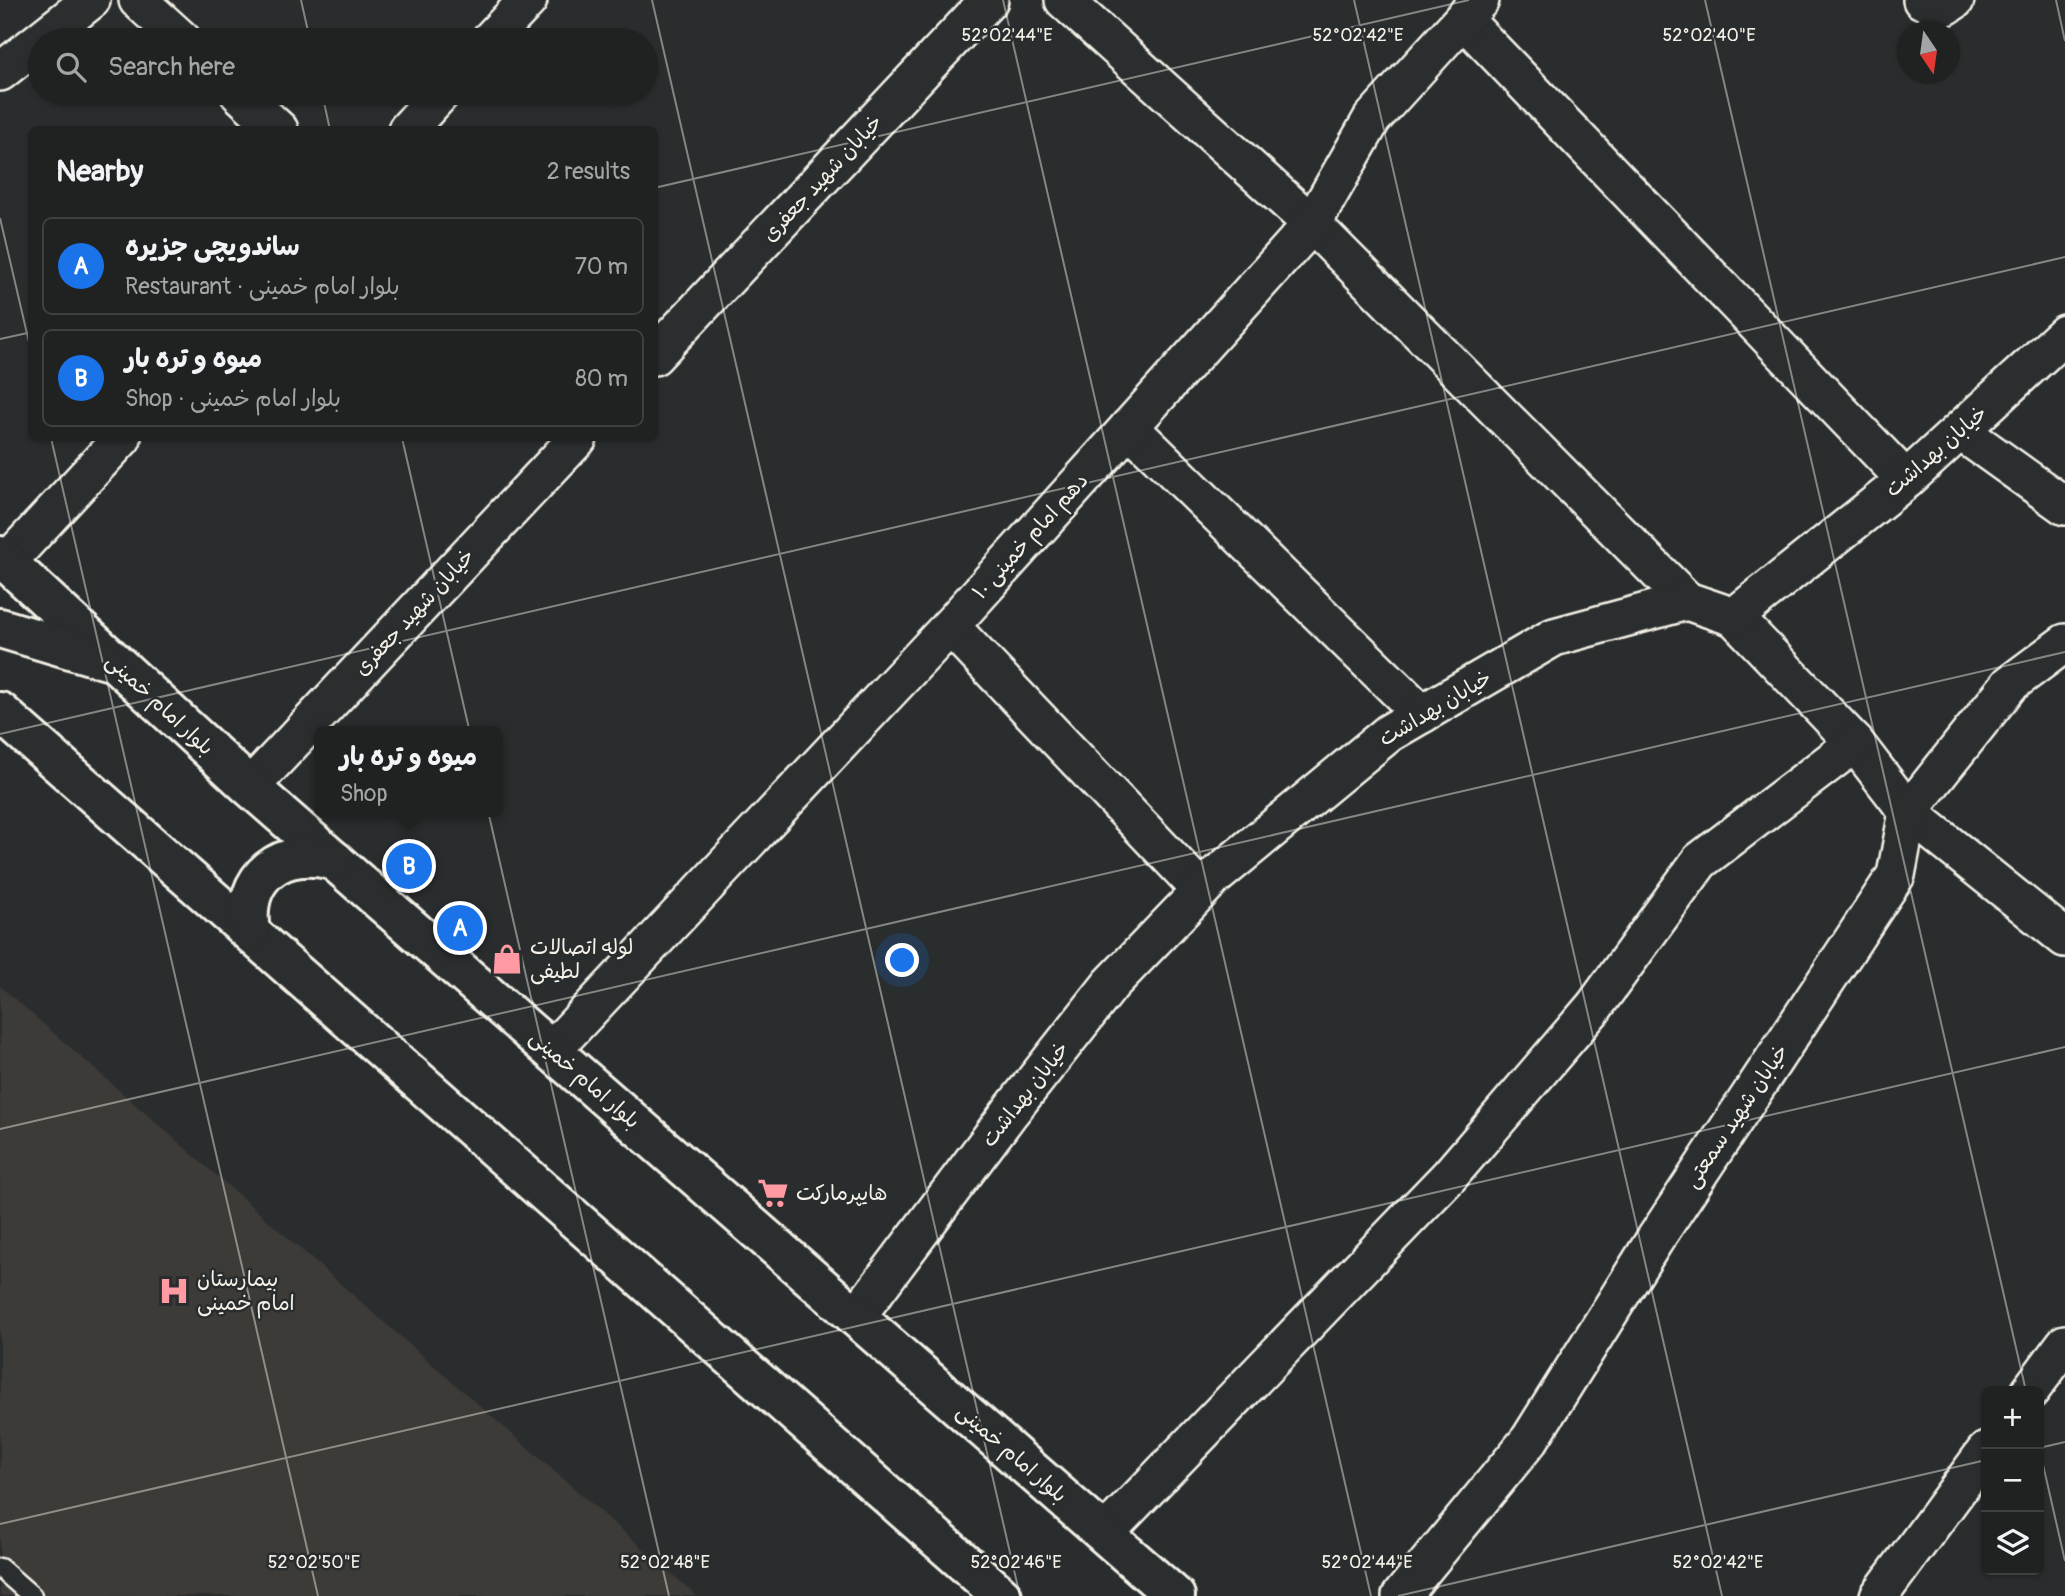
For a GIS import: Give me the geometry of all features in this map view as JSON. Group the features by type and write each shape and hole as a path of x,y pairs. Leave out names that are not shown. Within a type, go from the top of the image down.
{"main road":[{"name":"بلوار امام خمینی","path":"3,560 250,787 1175,1596"},
{"path":"0,628 115,663"},
{"path":"0,712 1002,1596"},
{"path":"250,932 247,916 250,900 256,885 268,871 300,856 318,856 335,862"}],"street":[{"path":"56,28 91,0"},
{"path":"138,0 169,28"},
{"path":"501,28 528,0"},
{"name":"خیابان شهید جعفری","path":"658,352 989,0"},
{"path":"1064,0 1312,224 1687,601 1734,617 1855,743 1908,812 2065,938"},
{"path":"1923,0 1946,5 1955,0"},
{"path":"1471,9 1906,480"},
{"name":"دهم امام خمینی ۱۰","path":"552,1050 950,626 1312,224 1372,119 1471,9"},
{"path":"0,72 28,50"},
{"path":"252,105 275,126"},
{"path":"411,126 430,105"},
{"name":"خیابان بهداشت","path":"1734,617 1906,480 2065,334"},
{"path":"1129,427 1422,713"},
{"path":"1960,431 2065,506"},
{"path":"3,560 119,441"},
{"name":"خیابان شهید جعفری","path":"250,787 575,441"},
{"name":"خیابان بهداشت","path":"856,1317 1010,1112 1111,984 1213,878 1389,733 1422,713 1555,638 1687,601"},
{"path":"950,626 1201,890"},
{"name":"خیابان شهید سمعتی","path":"1401,1596 1530,1439 1654,1241 1896,875 1908,812 2010,684 2065,643"},
{"path":"1104,1534 1450,1175 1594,1007 1700,861 1855,743"},
{"path":"2034,1386 2065,1344"},
{"path":"1879,1596 1981,1458"}],"lane":[{"path":"0,1568 32,1596"}],"shaded area":[{"name":"بیمارستان امام خمینی","path":"0,986 697,1596 0,1596"}],"place":[{"name":"میوه و تره بار","path":"409,866"},
{"name":"ساندویچی جزیره","path":"460,928"},
{"name":"لوله اتصالات لطیفی","path":"507,959"},
{"name":"هایپرمارکت","path":"773,1193"},
{"name":"بیمارستان امام خمینی","path":"174,1291"}]}
